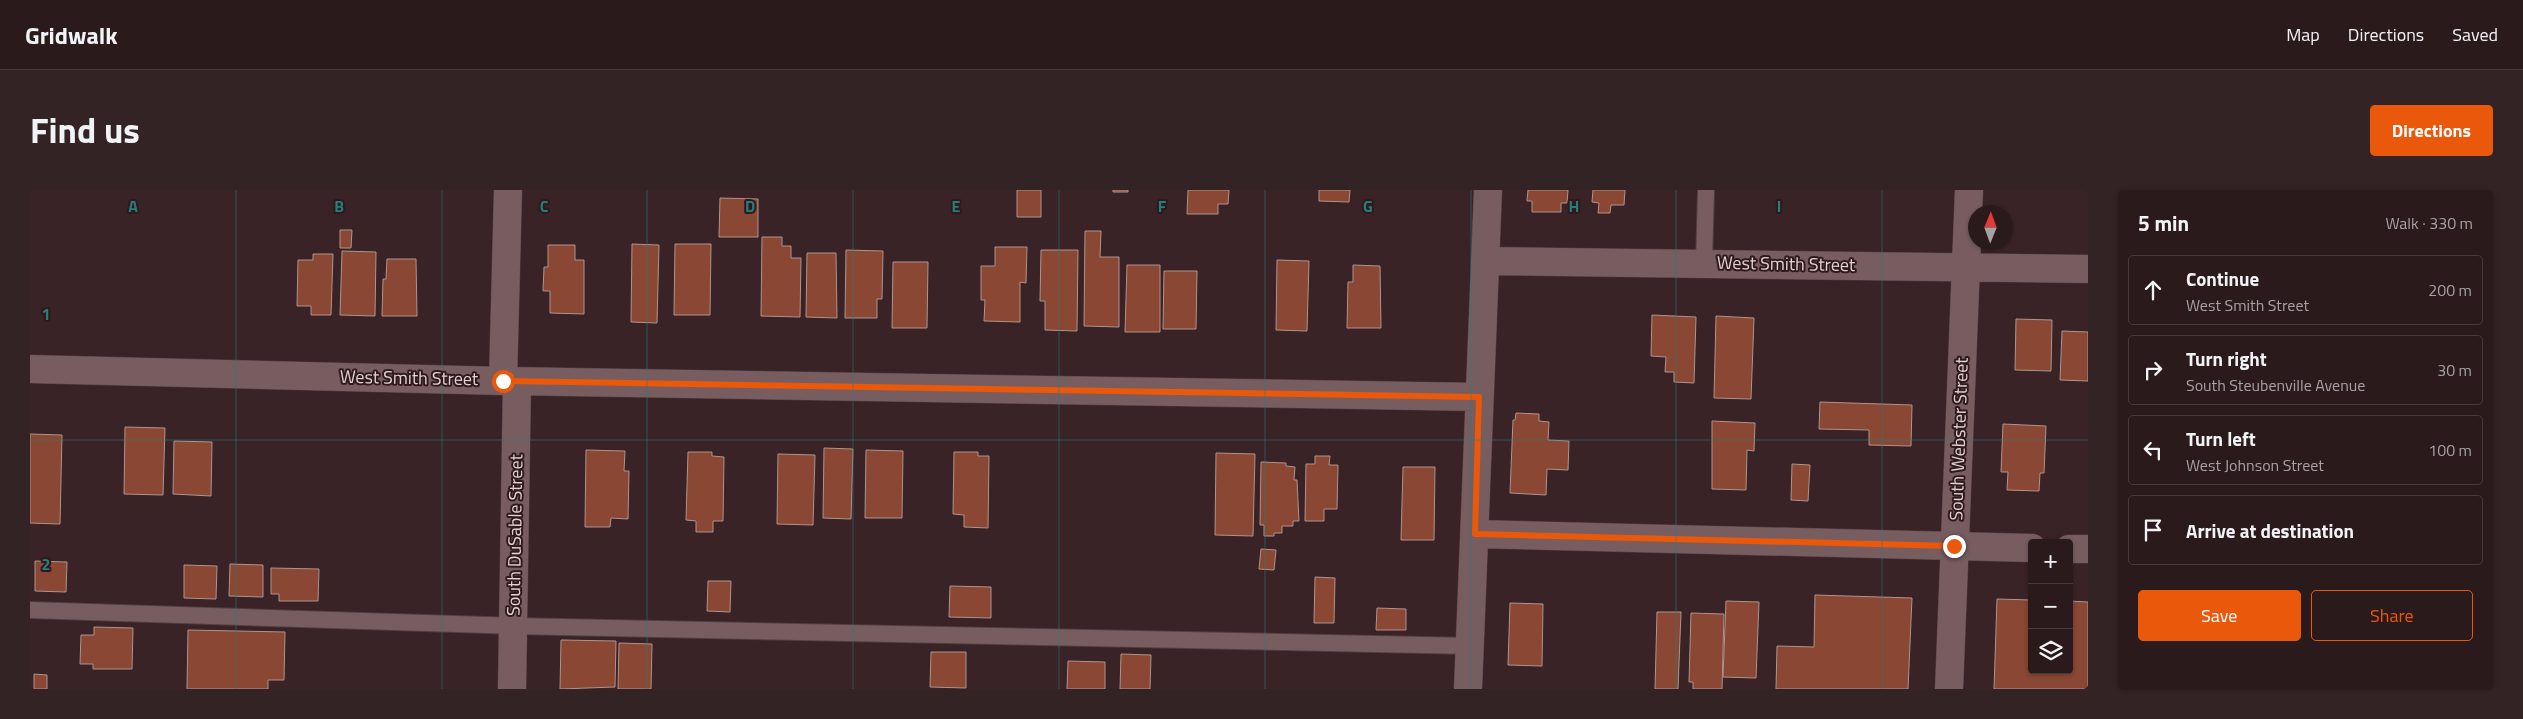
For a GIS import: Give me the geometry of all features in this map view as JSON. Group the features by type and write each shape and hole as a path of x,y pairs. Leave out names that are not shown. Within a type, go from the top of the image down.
{"street":[{"name":"South DuSable Street","path":"508,190 514,626 512,689"},
{"path":"1468,689 1488,190"},
{"name":"South Webster Street","path":"1949,689 1969,190"},
{"name":"West Smith Street","path":"1485,261 1966,266 2088,270"},
{"name":"West Smith Street","path":"30,369 510,381 1479,397"},
{"path":"1475,534 2028,548"},
{"path":"2073,549 2088,549"}],"lane":[{"path":"1704,264 1706,190"},
{"path":"30,610 514,626 1470,646"}],"building":[{"path":"1017,190 1041,190 1041,217 1017,217"},
{"path":"1113,190 1128,190 1128,192 1113,192"},
{"path":"1188,190 1229,190 1228,204 1218,204 1218,214 1187,214"},
{"path":"1319,190 1350,190 1349,202 1319,201"},
{"path":"1528,190 1568,190 1567,203 1561,203 1561,212 1532,212 1532,201 1527,201"},
{"path":"1593,190 1625,190 1624,205 1611,205 1610,213 1598,213 1599,203 1592,202"},
{"path":"720,198 758,199 758,237 719,237"},
{"path":"340,230 352,230 351,248 340,248"},
{"path":"1085,231 1101,231 1100,257 1119,257 1119,327 1084,326"},
{"path":"762,237 782,237 782,246 791,246 791,258 801,258 800,317 761,316"},
{"path":"632,244 659,245 657,323 631,322"},
{"path":"675,244 711,244 710,315 674,315"},
{"path":"548,245 575,245 575,260 584,260 584,314 550,313 550,291 543,291 544,267 548,267"},
{"path":"995,247 1027,247 1026,283 1020,282 1020,322 984,321 985,300 981,300 981,266 995,266"},
{"path":"846,250 883,251 882,299 877,299 877,318 845,318"},
{"path":"1041,250 1078,250 1077,331 1045,330 1045,301 1040,301"},
{"path":"342,251 376,252 375,316 340,315"},
{"path":"807,253 836,253 837,318 806,317"},
{"path":"313,254 333,254 331,315 311,315 311,306 297,306 298,260 313,260"},
{"path":"387,259 416,259 417,316 382,316 383,279 386,279"},
{"path":"1277,260 1309,261 1307,331 1276,330"},
{"path":"893,262 928,262 927,328 892,328"},
{"path":"1127,265 1160,265 1160,332 1125,332"},
{"path":"1353,265 1380,266 1381,328 1347,328 1348,282 1353,282"},
{"path":"1164,271 1197,271 1196,329 1163,329"},
{"path":"1652,315 1696,317 1694,383 1674,382 1674,372 1665,372 1666,357 1651,356"},
{"path":"1716,316 1754,318 1751,399 1714,398"},
{"path":"2016,319 2052,320 2051,371 2015,370"},
{"path":"2062,331 2088,332 2088,381 2060,380"},
{"path":"1820,402 1912,405 1911,446 1869,445 1869,430 1819,429"},
{"path":"1516,413 1539,414 1539,421 1549,422 1548,440 1569,441 1568,470 1547,469 1546,495 1510,493 1513,420 1515,420"},
{"path":"1712,421 1755,423 1754,451 1747,450 1746,490 1712,489"},
{"path":"2003,424 2046,426 2044,473 2040,473 2039,491 2007,490 2008,472 2001,472"},
{"path":"125,427 165,428 163,495 124,494"},
{"path":"30,434 62,435 60,524 30,523"},
{"path":"174,441 212,442 211,496 173,494"},
{"path":"824,448 853,449 851,519 823,518"},
{"path":"586,450 625,451 624,471 629,471 628,519 611,518 610,527 585,527"},
{"path":"866,450 903,451 902,518 865,518"},
{"path":"688,452 712,452 712,456 724,457 723,521 713,521 713,532 696,532 696,521 686,520"},
{"path":"954,452 978,452 978,456 989,456 988,528 964,527 964,515 953,514"},
{"path":"1216,453 1255,454 1253,536 1215,535"},
{"path":"778,454 815,455 813,525 777,524"},
{"path":"1315,456 1330,456 1329,465 1338,465 1337,509 1324,509 1324,521 1305,521 1306,464 1315,464"},
{"path":"1261,462 1286,463 1286,466 1295,467 1294,480 1297,480 1299,521 1293,521 1293,526 1282,526 1282,533 1274,533 1274,536 1264,536 1264,525 1260,525"},
{"path":"1792,464 1810,465 1808,501 1791,500"},
{"path":"1403,467 1435,467 1434,540 1401,540"},
{"path":"1261,549 1276,550 1274,570 1259,569"},
{"path":"35,561 67,562 66,592 35,591"},
{"path":"230,564 263,565 263,597 229,596"},
{"path":"184,565 217,566 216,599 184,598"},
{"path":"271,568 319,569 318,601 279,601 279,594 271,594"},
{"path":"1315,577 1335,578 1334,623 1314,623"},
{"path":"708,581 731,581 730,612 707,611"},
{"path":"950,586 991,587 991,618 949,617"},
{"path":"1815,595 1912,598 1908,689 1776,689 1777,646 1814,647"},
{"path":"1997,599 2028,600 2028,674 2073,674 2073,601 2088,602 2088,689 1994,689"},
{"path":"1726,601 1759,602 1756,678 1723,677"},
{"path":"1510,603 1543,604 1542,666 1508,665"},
{"path":"1377,608 1406,609 1406,630 1376,630"},
{"path":"1657,612 1681,612 1678,689 1655,689"},
{"path":"1691,613 1724,614 1722,689 1693,689 1693,682 1689,682"},
{"path":"94,627 133,628 132,669 93,669 93,664 80,664 81,635 94,635"},
{"path":"188,630 285,632 284,680 268,680 268,689 187,689"},
{"path":"561,640 616,641 615,687 560,689"},
{"path":"619,643 652,644 651,689 618,689"},
{"path":"931,652 966,652 966,688 930,687"},
{"path":"1121,654 1151,655 1150,689 1120,689"},
{"path":"1068,661 1105,662 1105,689 1067,689"},
{"path":"34,674 47,675 47,689 34,689"}],"route":[{"path":"503,381 1479,397 1475,534 1954,546"}]}
